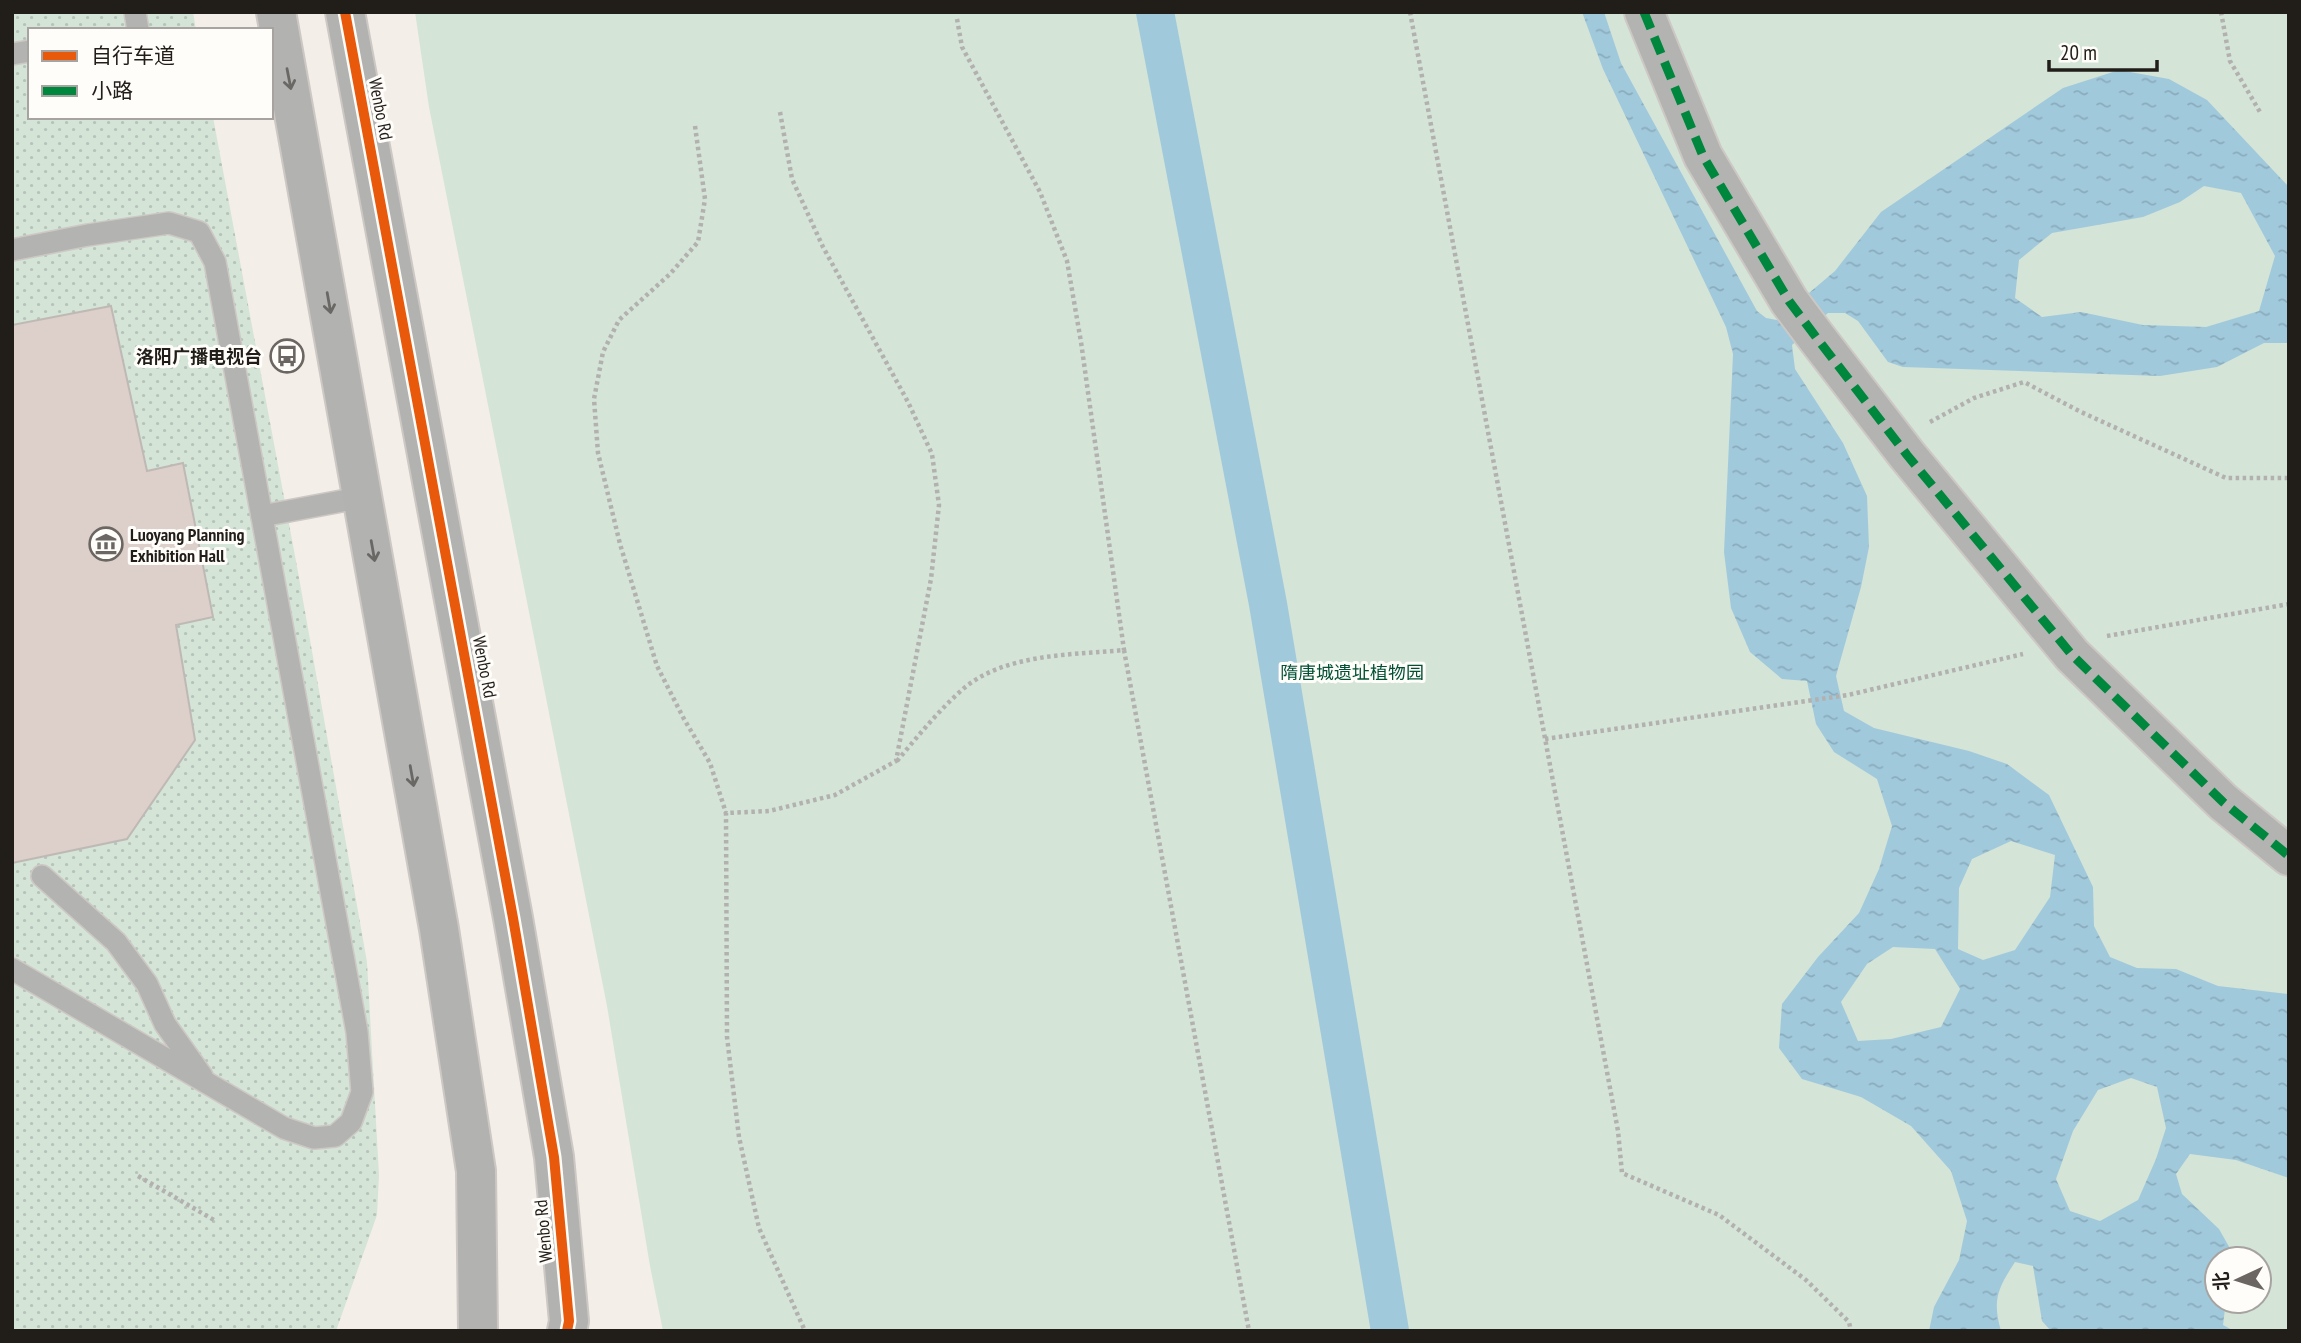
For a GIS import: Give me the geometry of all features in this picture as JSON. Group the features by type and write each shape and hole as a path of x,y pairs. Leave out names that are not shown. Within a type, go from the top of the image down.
{"street":[{"path":"276,12 439,929 476,1171 476,1327"},
{"name":"Wenbo Rd","path":"345,12 513,918 554,1157 569,1321 567,1331"},
{"path":"1644,12 1703,156 1789,302 1895,440 2072,655 2223,802 2289,856"},
{"path":"554,1157 597,1331"}],"lane":[{"path":"12,250 169,223 199,232 215,262 357,1032 362,1092 351,1122 335,1136 314,1138 284,1128 12,969"},
{"path":"262,516 363,497"},
{"path":"42,876 116,942 147,984 165,1024 208,1083"}],"path":[{"path":"1410,12 1618,1131 1622,1173 1719,1215 1806,1280 1849,1322 1851,1331"},
{"path":"2221,12 2230,61 2260,112"},
{"path":"957,19 962,47 1040,192 1067,261 1081,342 1124,650 1249,1331"},
{"path":"780,112 792,179 822,247 882,354 932,454 939,505 931,579 896,761"},
{"path":"695,126 705,198 698,242 670,274 619,320 603,352 594,399 598,453 620,544 657,666 710,763 726,813 727,1037 739,1137 759,1228 805,1331"},
{"path":"1895,440 1974,398 2024,383 2081,412 2227,478 2289,478"},
{"path":"726,813 769,811 835,795 896,761 965,687 992,672 1035,657 1124,650"},
{"path":"1545,739 1848,695"},
{"path":"138,1176 214,1220"}],"green space":[{"path":"12,12 193,12 196,28 28,28 28,119 213,119 367,962 379,1175 377,1215 336,1331 12,1331"},
{"name":"隋唐城遗址植物园","path":"415,12 2289,12 2289,1331 663,1331 607,1006 429,107"}],"water":[{"path":"1582,12 1604,12 1621,63 1757,311 1766,318 1777,320 1835,271 1881,212 2063,88 2119,70 2169,79 2207,100 2289,187 2289,343 2264,343 2217,367 2160,376 1903,367 1888,362 1858,321 1845,313 1828,313 1792,345 1795,369 1843,443 1867,496 1869,547 1861,587 1836,676 1844,711 1874,728 1969,751 2007,764 2049,795 2093,887 2094,926 2110,957 2137,968 2176,969 2218,986 2289,994 2289,1178 2236,1160 2190,1154 2176,1174 2182,1194 2219,1229 2228,1245 2203,1245 2203,1315 2224,1315 2223,1325 2234,1331 2051,1331 2042,1321 2033,1266 2015,1262 1998,1295 1997,1311 2001,1331 1929,1331 1934,1307 1959,1260 1967,1221 1951,1171 1911,1126 1861,1097 1802,1079 1779,1048 1782,1004 1818,957 1859,913 1879,869 1892,826 1877,779 1834,752 1816,724 1807,681 1782,679 1750,652 1731,608 1724,552 1733,354 1726,327 1603,69","holes":["2204,186 2241,193 2275,256 2259,311 2206,327 2143,325 2081,312 2042,317 2015,298 2019,260 2052,233 2143,217 2180,202","2011,841 2055,855 2050,897 2015,950 1983,960 1958,949 1959,888 1972,859","1893,947 1935,949 1960,989 1941,1027 1891,1039 1858,1041 1841,1002 1867,964","2131,1078 2157,1087 2166,1128 2138,1200 2100,1221 2070,1211 2056,1179 2073,1131 2098,1090"]}],"building":[{"name":"Luoyang Planning Exhibition Hall","path":"111,306 147,471 183,463 213,617 176,625 195,740 127,839 12,863 12,325"}],"waterway":[{"path":"1155,12 1268,604 1390,1331"}],"marked path":[{"path":"1644,12 1703,156 1789,301 1816,337 1907,455 2072,655 2223,802 2289,856"}],"cycle path":[{"path":"345,12 513,918 554,1157 569,1321 567,1331"}],"place":[{"name":"洛阳广播电视台","path":"287,356"},
{"name":"Luoyang Planning Exhibition Hall","path":"106,544"}]}
